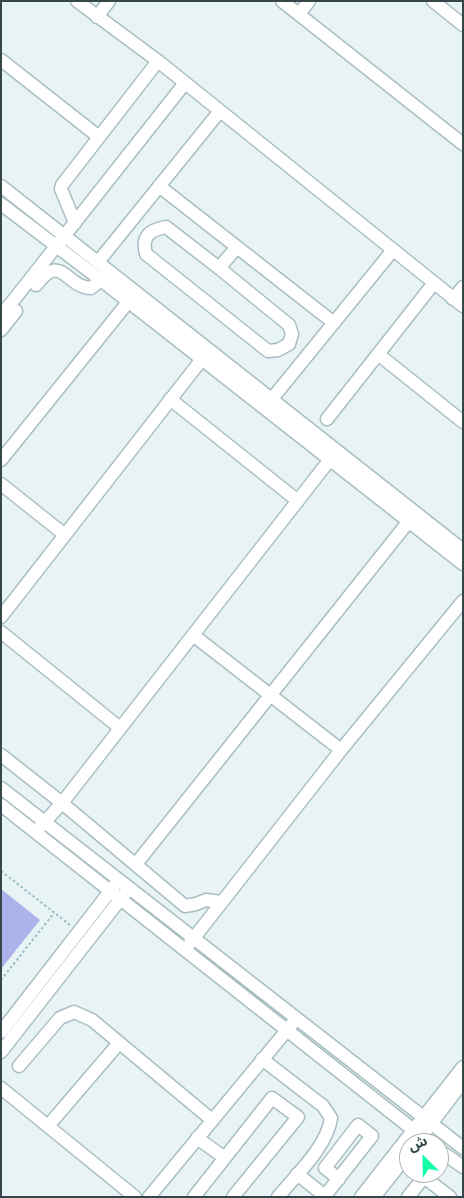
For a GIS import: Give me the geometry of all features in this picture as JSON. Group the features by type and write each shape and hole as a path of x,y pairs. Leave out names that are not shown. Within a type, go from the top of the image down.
{"lane":[{"path":"77,1 158,61 458,302 463,287"},
{"path":"97,17 109,1"},
{"path":"282,1 463,144"},
{"path":"299,14 309,1"},
{"path":"433,1 463,25"},
{"path":"1,60 99,136"},
{"path":"75,223 61,189 62,185 158,61"},
{"path":"1,316 185,83"},
{"path":"98,262 220,111"},
{"path":"1,186 98,262 132,297 333,456 412,517 463,550"},
{"path":"159,186 334,323"},
{"path":"1,204 6,212 101,280 132,297"},
{"path":"166,227 219,268 290,325 292,334 289,344 278,350 268,351 146,254 144,244 148,234 156,229 166,227"},
{"path":"219,268 237,247"},
{"path":"272,400 393,250"},
{"path":"1,330 48,272 60,271 83,288 91,288 101,280"},
{"path":"327,419 434,283"},
{"path":"1,460 132,297"},
{"path":"378,354 463,422"},
{"path":"1,616 205,355"},
{"path":"205,355 272,400 333,456"},
{"path":"170,399 298,501"},
{"path":"35,832 62,803 333,456"},
{"path":"1,484 65,535"},
{"path":"412,517 463,564"},
{"path":"136,864 412,517"},
{"path":"185,949 341,750 463,601"},
{"path":"1,632 120,728"},
{"path":"193,635 341,750"},
{"path":"1,756 62,803 185,906 206,900 221,902"},
{"path":"1,788 463,1148"},
{"path":"1,805 286,1029 414,1133"},
{"path":"1,1052 124,883"},
{"path":"1,1032 79,931 116,894"},
{"path":"19,1066 60,1018 74,1012 92,1020 212,1120"},
{"path":"149,1197 286,1029 297,1019"},
{"path":"48,1126 119,1042"},
{"path":"262,1059 323,1106 331,1118 330,1129 320,1145 278,1197"},
{"path":"422,1133 427,1120 463,1067"},
{"path":"427,1120 463,1082"},
{"path":"1,1088 135,1197"},
{"path":"194,1197 272,1098 298,1117 233,1197"},
{"path":"197,1138 225,1158"},
{"path":"449,1157 463,1167"},
{"path":"361,1197 399,1159"},
{"path":"374,1197 399,1166"},
{"path":"297,1174 325,1196 338,1179"},
{"path":"408,1197 424,1177 450,1197"}],"path":[{"path":"1,871 79,931"},
{"path":"1,980 54,912"}],"shaded area":[{"path":"1,889 40,920 1,969"}]}
